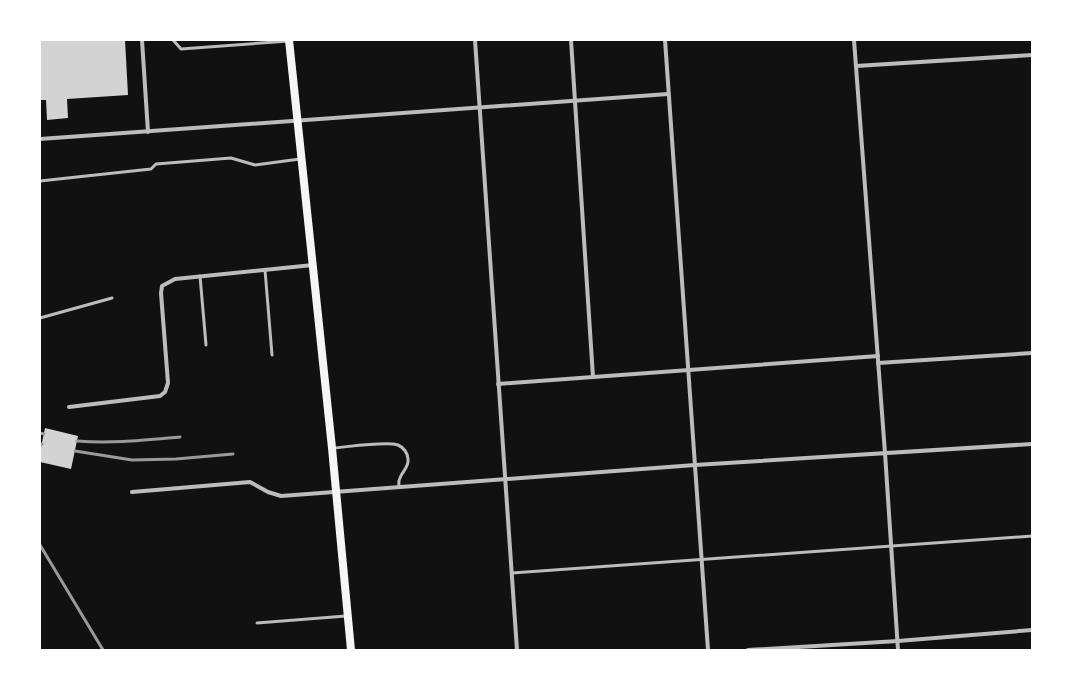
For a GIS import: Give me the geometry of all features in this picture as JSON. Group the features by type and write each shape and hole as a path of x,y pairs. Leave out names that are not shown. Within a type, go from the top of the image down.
{"main road":[{"path":"289,40 332,448 351,650"}],"street":[{"path":"142,40 148,132"},
{"path":"475,40 517,650"},
{"path":"571,40 593,377"},
{"path":"665,40 708,650"},
{"path":"854,40 885,453 898,650"},
{"path":"856,66 1032,55"},
{"path":"40,139 574,102 668,94"},
{"path":"69,407 160,396 163,394 168,387 168,383 161,293 162,286 175,279 313,265"},
{"path":"878,363 1032,353"},
{"path":"498,384 878,356"},
{"path":"132,492 250,482 268,492 281,496 506,479 1032,444"},
{"path":"748,650 898,641 1032,630"}],"lane":[{"path":"173,40 181,49 289,40"},
{"path":"40,181 151,169 156,164 231,158 255,165 302,159"},
{"path":"265,270 272,355"},
{"path":"200,276 206,345"},
{"path":"40,318 112,298"},
{"path":"332,448 387,444 401,447 406,453 408,461 406,470 400,477 399,487"},
{"path":"512,573 1032,536"},
{"path":"257,624 348,616"}],"building":[{"path":"40,40 125,40 128,95 67,99 68,118 47,120 46,100 40,100"},
{"path":"45,428 78,436 71,469 40,462 40,452"}],"railway":[{"path":"40,433 44,434"},
{"path":"77,441 116,442 180,437"},
{"path":"75,451 132,460 176,459 233,454"},
{"path":"40,545 103,650"}]}
